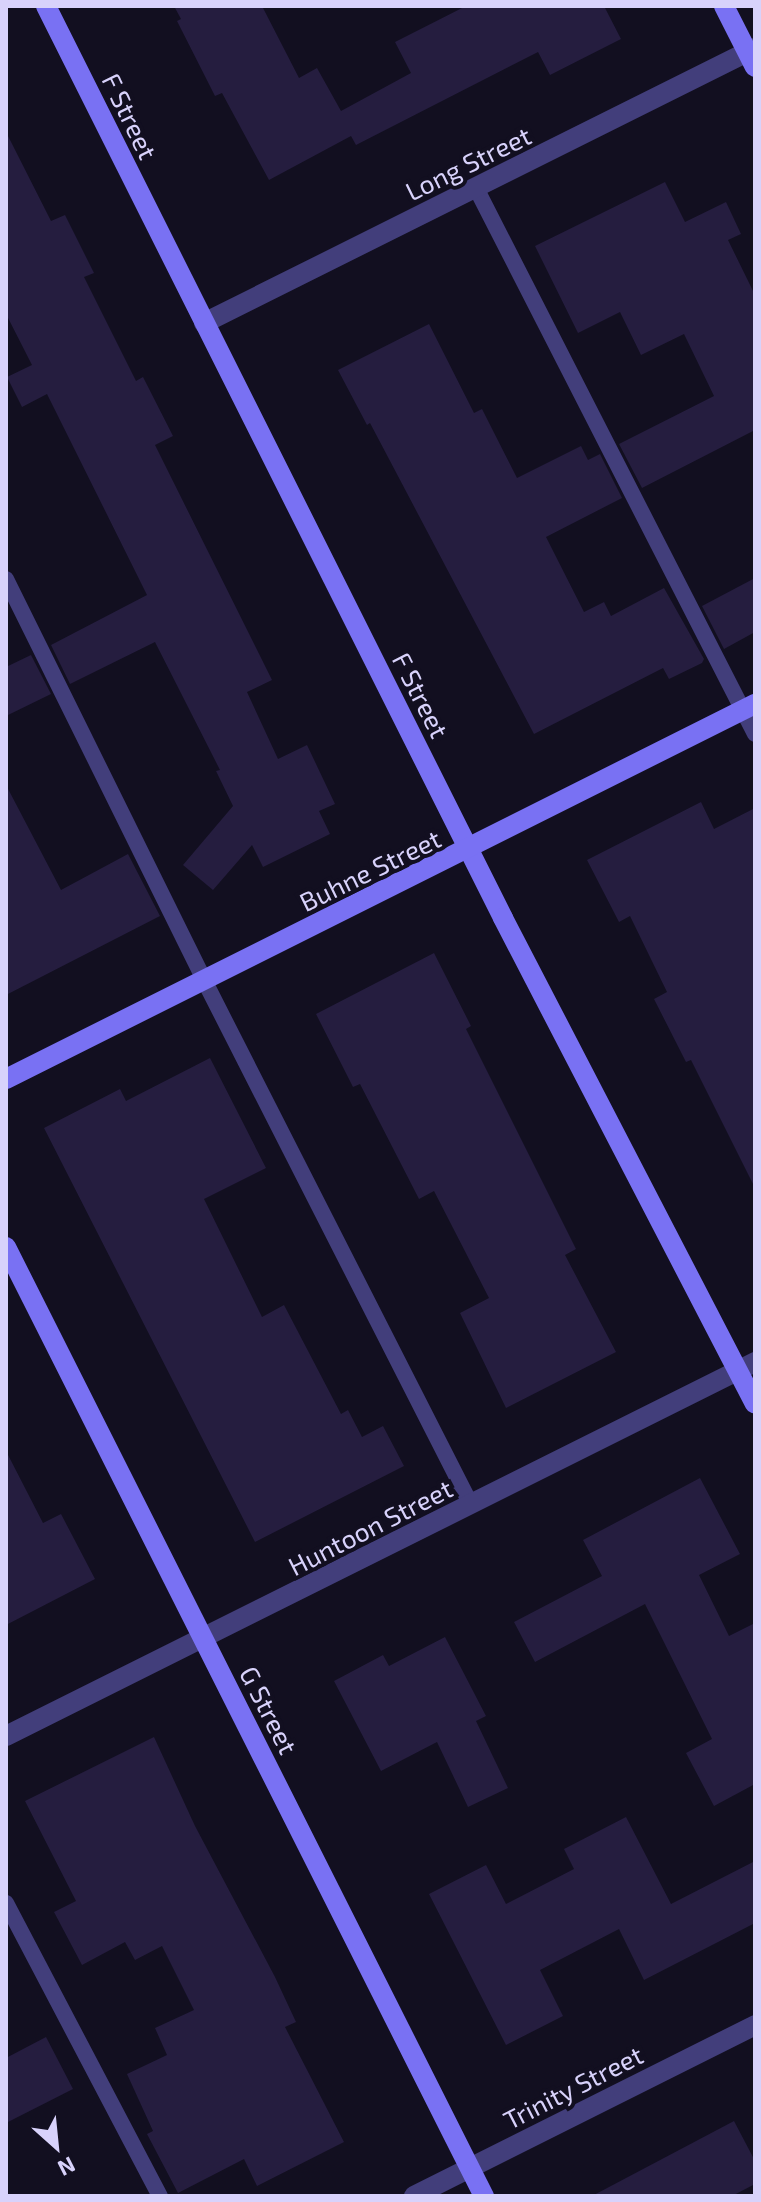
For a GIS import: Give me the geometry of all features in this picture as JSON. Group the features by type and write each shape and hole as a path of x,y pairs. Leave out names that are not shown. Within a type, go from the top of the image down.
{"street":[{"name":"F Street","path":"46,6 470,849 747,1366 755,1404"},
{"path":"724,6 752,56"},
{"name":"Long Street","path":"204,323 752,56"},
{"name":"Buhne Street","path":"6,1079 749,707"},
{"name":"G Street","path":"6,1247 484,2196"},
{"name":"Huntoon Street","path":"6,1736 747,1366"},
{"name":"Trinity Street","path":"414,2196 753,2032"}],"lane":[{"path":"476,188 749,707 755,734"},
{"path":"6,579 204,980 471,1505"},
{"path":"6,1903 160,2196"}],"building":[{"path":"174,6 262,6 299,78 317,68 341,111 411,73 395,42 466,6 604,6 621,39 550,75 538,52 356,145 351,136 269,180 222,93 215,96 177,21 181,19"},
{"path":"6,132 51,221 65,215 94,273 84,277 136,381 143,377 173,436 155,445 272,680 247,692 278,759 307,745 335,804 319,811 330,834 263,867 252,845 213,890 183,865 233,806 216,771 220,770 155,642 70,684 51,645 147,595 47,394 22,407 7,377 32,365 6,314"},
{"path":"665,182 685,222 726,202 741,234 728,240 755,295 755,430 642,488 619,444 714,396 684,334 641,355 620,312 578,333 535,246"},
{"path":"429,324 474,413 482,409 517,478 581,446 588,460 600,454 622,498 546,537 584,612 604,602 611,616 664,588 704,659 702,663 669,679 663,668 534,734 370,423 367,425 338,370"},
{"path":"755,578 755,632 724,649 702,606"},
{"path":"31,655 51,694 6,716 6,667"},
{"path":"6,785 61,890 128,854 160,916 6,995"},
{"path":"701,802 714,829 755,808 755,1188 691,1060 686,1062 654,999 667,992 630,916 619,922 587,860"},
{"path":"434,953 471,1026 466,1029 576,1249 565,1255 616,1352 506,1408 460,1313 489,1298 434,1191 419,1199 360,1084 353,1087 316,1014"},
{"path":"210,1058 266,1168 204,1199 262,1317 284,1305 341,1414 348,1410 362,1437 383,1426 404,1466 255,1542 44,1128 120,1089 126,1101"},
{"path":"6,1451 43,1523 61,1514 95,1579 6,1625"},
{"path":"700,1478 740,1554 699,1575 729,1636 755,1623 755,1784 714,1806 686,1753 712,1739 645,1604 535,1662 514,1622 602,1576 583,1540"},
{"path":"445,1637 486,1716 476,1721 508,1788 468,1807 437,1742 381,1771 334,1681 383,1655 389,1666"},
{"path":"154,1737 195,1826 275,1977 296,2022 285,2027 344,2142 257,2186 244,2159 178,2193 147,2134 153,2131 127,2074 167,2055 155,2028 194,2010 162,1946 135,1960 125,1942 82,1965 54,1912 76,1901 25,1801"},
{"path":"626,1817 671,1904 755,1861 755,1923 644,1980 619,1929 540,1970 563,2016 506,2045 429,1894 486,1865 506,1904 574,1869 564,1849"},
{"path":"46,2037 73,2089 6,2123 6,2058"},
{"path":"734,2121 755,2161 755,2184 732,2196 592,2196"}]}
